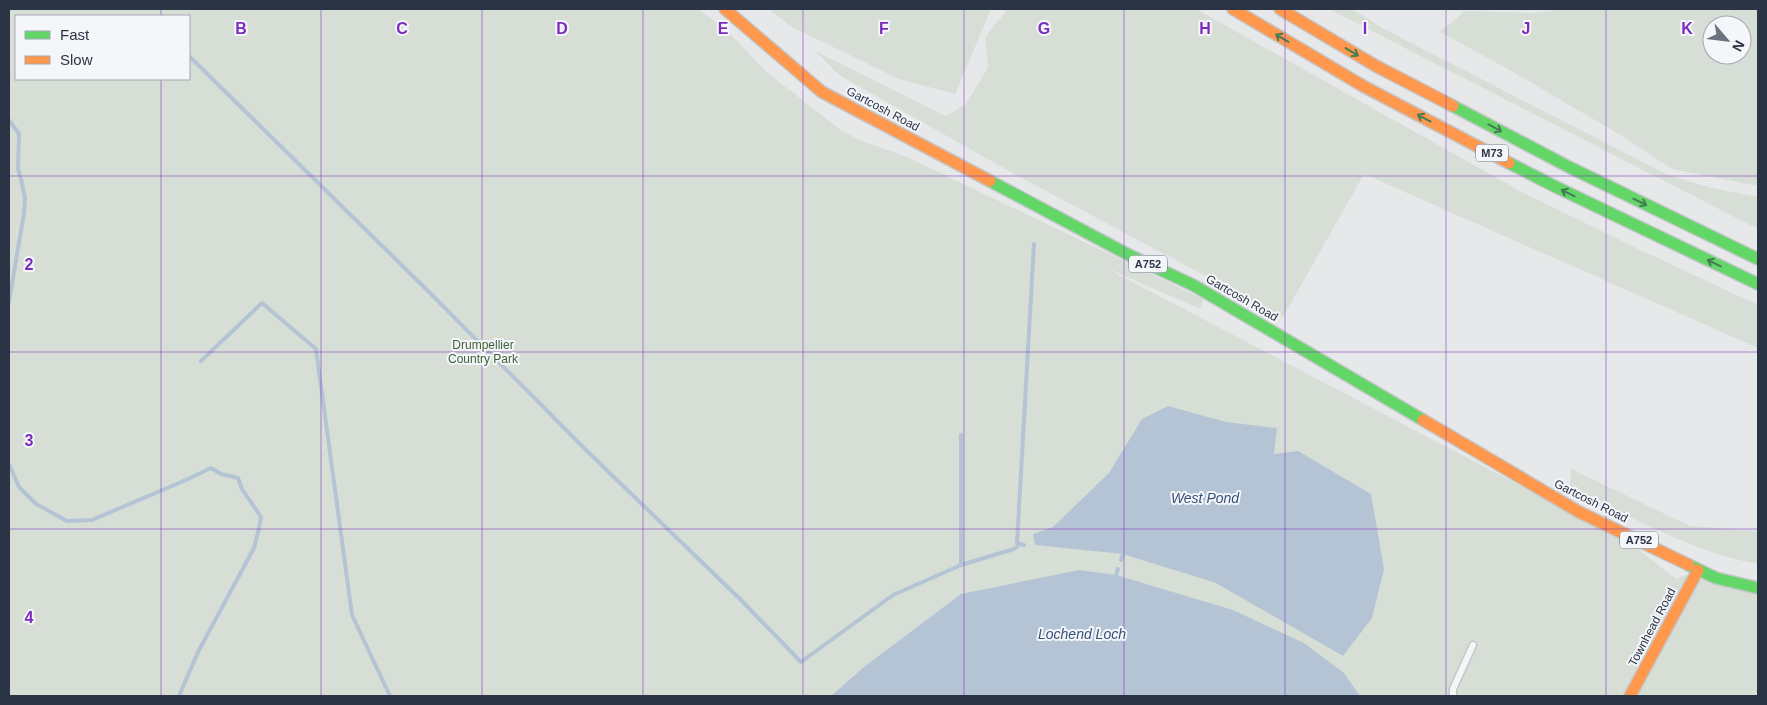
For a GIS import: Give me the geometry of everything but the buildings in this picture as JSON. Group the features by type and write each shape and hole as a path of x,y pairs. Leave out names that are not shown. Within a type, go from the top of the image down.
{"main road":[{"name":"Gartcosh Road","path":"725,9 822,92 1129,254 1193,285 1579,512 1716,578 1758,588"},
{"name":"M73","path":"1232,9 1363,86 1512,164 1758,284"},
{"name":"M73","path":"1280,9 1376,66 1551,158 1758,259"},
{"name":"Townhead Road","path":"1630,696 1698,570"}],"lane":[{"path":"1453,696 1453,689 1473,645"}],"green space":[{"name":"Drumpellier Country Park","path":"9,9 698,9 724,28 769,74 842,131 862,141 907,157 1203,299 1200,309 1100,265 1633,545 1676,579 1698,570 1758,592 1758,696 9,696"},
{"path":"769,9 991,9 955,94 899,79 790,26"},
{"path":"1008,9 1196,9 1520,191 1758,305 1758,348 1364,174 1283,317 1016,175 839,75 815,51 946,116 966,104 988,68 985,37"},
{"path":"1329,9 1352,9 1384,29 1668,175 1708,187 1758,197 1758,229"},
{"path":"1565,9 1758,9 1758,186 1672,169 1617,133 1440,32 1465,11 1536,13"},
{"path":"1571,469 1690,526 1758,531 1758,564 1709,551 1685,542 1570,487"}],"water":[{"name":"West Pond","path":"1168,406 1226,422 1277,428 1274,454 1298,451 1371,494 1384,569 1372,618 1343,656 1216,583 1123,554 1035,545 1033,534 1053,527 1109,473 1142,419"},
{"name":"Lochend Loch","path":"1079,570 1116,575 1233,610 1304,643 1344,673 1360,696 831,696 864,667 961,594"}],"waterway":[{"path":"190,57 428,291 588,452 741,600 801,662 893,595 961,565"},
{"path":"9,120 19,134 18,169 20,176"},
{"path":"9,302 24,213 25,199 21,179"},
{"path":"1024,545 1017,543 1034,244"},
{"path":"201,361 262,303 316,349 352,615 390,696"},
{"path":"961,435 961,565 1014,549 1020,544"},
{"path":"9,464 19,487 36,504 67,521 92,520 211,468 221,474 238,478 242,489 261,517 254,548 198,652 179,696"},
{"path":"1121,560 1123,554"},
{"path":"1116,575 1118,569"}],"traffic: fast":[{"path":"1453,106 1569,167 1758,259"},
{"path":"1509,163 1758,284"},
{"path":"990,181 1129,255 1193,285 1423,420"},
{"path":"1689,565 1716,578 1758,588"}],"traffic: slow":[{"path":"725,9 822,92 990,181"},
{"path":"1233,9 1363,86 1509,163"},
{"path":"1280,9 1376,66 1453,106"},
{"path":"1423,420 1579,512 1689,565"},
{"path":"1630,696 1698,570"}]}
